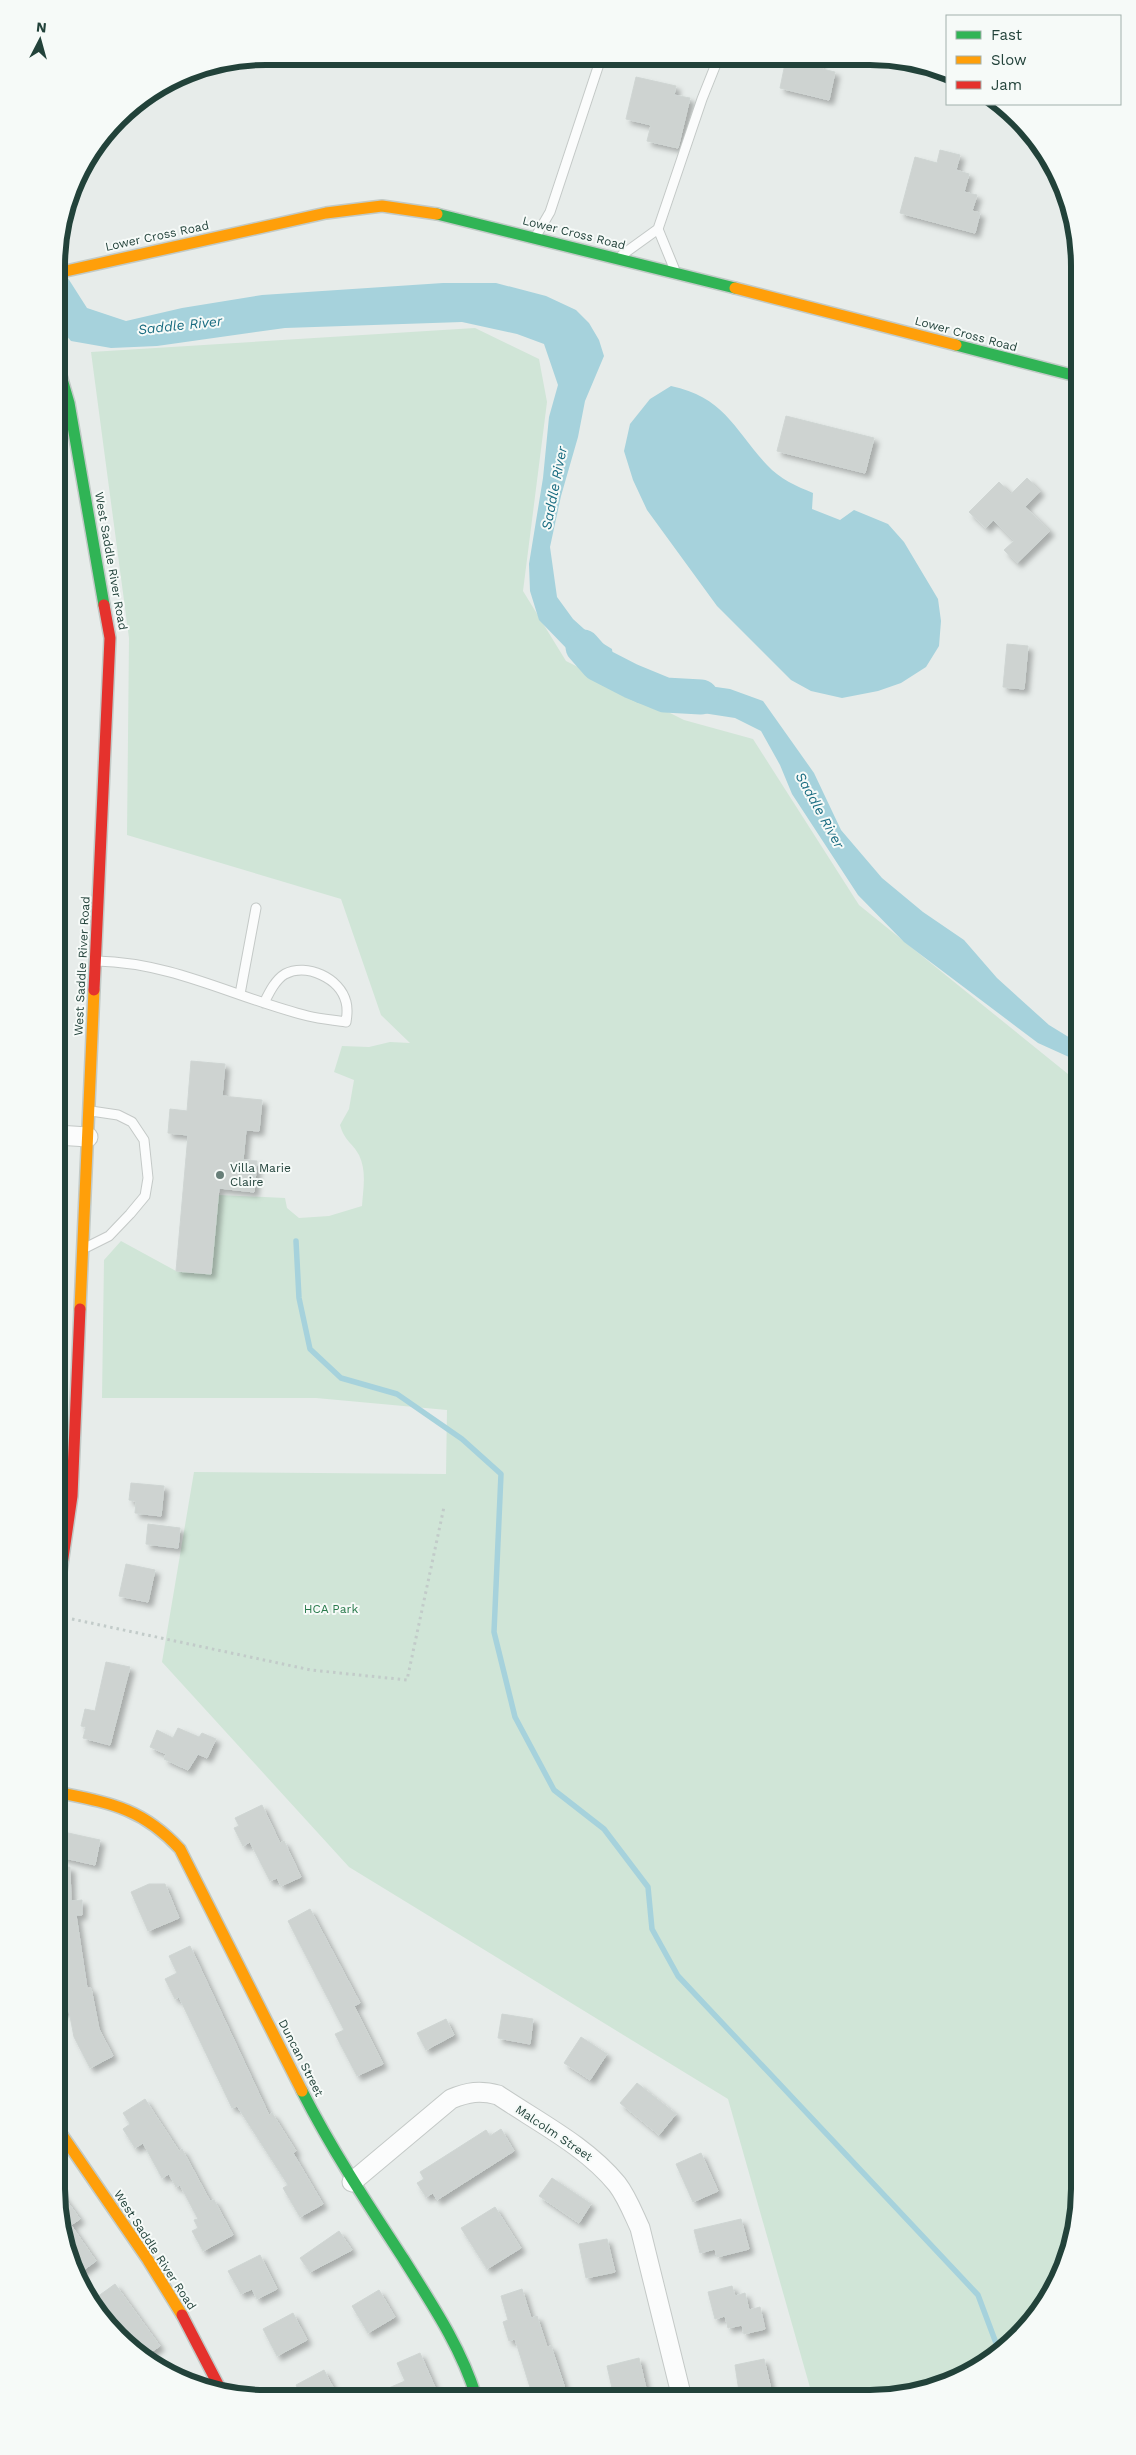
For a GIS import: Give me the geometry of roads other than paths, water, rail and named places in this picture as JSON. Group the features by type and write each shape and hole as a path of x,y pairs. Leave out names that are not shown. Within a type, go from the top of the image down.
{"street":[{"name":"Lower Cross Road","path":"65,271 326,213 382,206 421,210 618,258 1071,375"},
{"name":"West Saddle River Road","path":"65,389 69,403 110,638 83,1249 65,1483"},
{"path":"65,1136 88,1137"},
{"name":"Duncan Street","path":"65,1794 129,1809 148,1818 166,1831 180,1849 327,2140 352,2182 388,2234 447,2328 468,2371 474,2390"},
{"name":"Malcolm Street","path":"352,2182 451,2099 466,2092 483,2091 498,2096 580,2149 600,2165 618,2185 640,2228 680,2390"},
{"name":"West Saddle River Road","path":"65,2139 148,2260 190,2330 218,2384"}],"lane":[{"path":"535,238 550,212 599,65"},
{"path":"618,258 658,229 716,65"},
{"path":"658,229 676,273"},
{"path":"240,994 256,908"},
{"path":"97,961 117,962 160,969 240,994 264,1003 309,1017 346,1022 346,1001 331,982 318,972 302,970 285,975 272,987 264,1003"},
{"path":"83,1249 109,1236 130,1214 145,1196 148,1178 144,1140 132,1122 118,1115 88,1111"}],"water":[{"path":"65,274 87,308 126,321 182,308 262,295 443,283 496,283 546,296 576,310 589,323 599,340 604,356 585,401 578,437 561,496 550,547 557,597 573,619 594,638 612,649 614,666 624,681 641,689 658,691 676,684 730,689 763,701 814,773 841,830 882,878 923,912 964,940 997,978 1049,1025 1071,1038 1071,1058 1038,1043 904,942 858,895 792,794 780,765 761,731 735,718 638,703 601,684 539,620 530,591 529,564 543,478 549,417 558,385 544,344 517,334 462,322 285,328 157,346 111,348 71,341 65,334"},
{"path":"671,386 689,391 716,406 772,470 788,482 813,493 812,509 840,520 854,510 888,524 904,542 938,599 941,621 939,646 926,667 901,683 878,691 842,698 811,691 791,680 717,606 647,510 633,480 624,451 630,424 650,399"}],"waterway":[{"name":"Saddle River","path":"583,647 598,664 631,681 665,695 701,697"},
{"path":"296,1241 299,1298 310,1349 341,1378 397,1394 462,1439 501,1474 494,1632 515,1717 554,1790 604,1829 648,1887 652,1929 678,1976 978,2295 997,2344"}],"place":[{"name":"Villa Marie Claire","path":"220,1175"}],"park label":[{"name":"HCA Park","path":"331,1609"}]}
